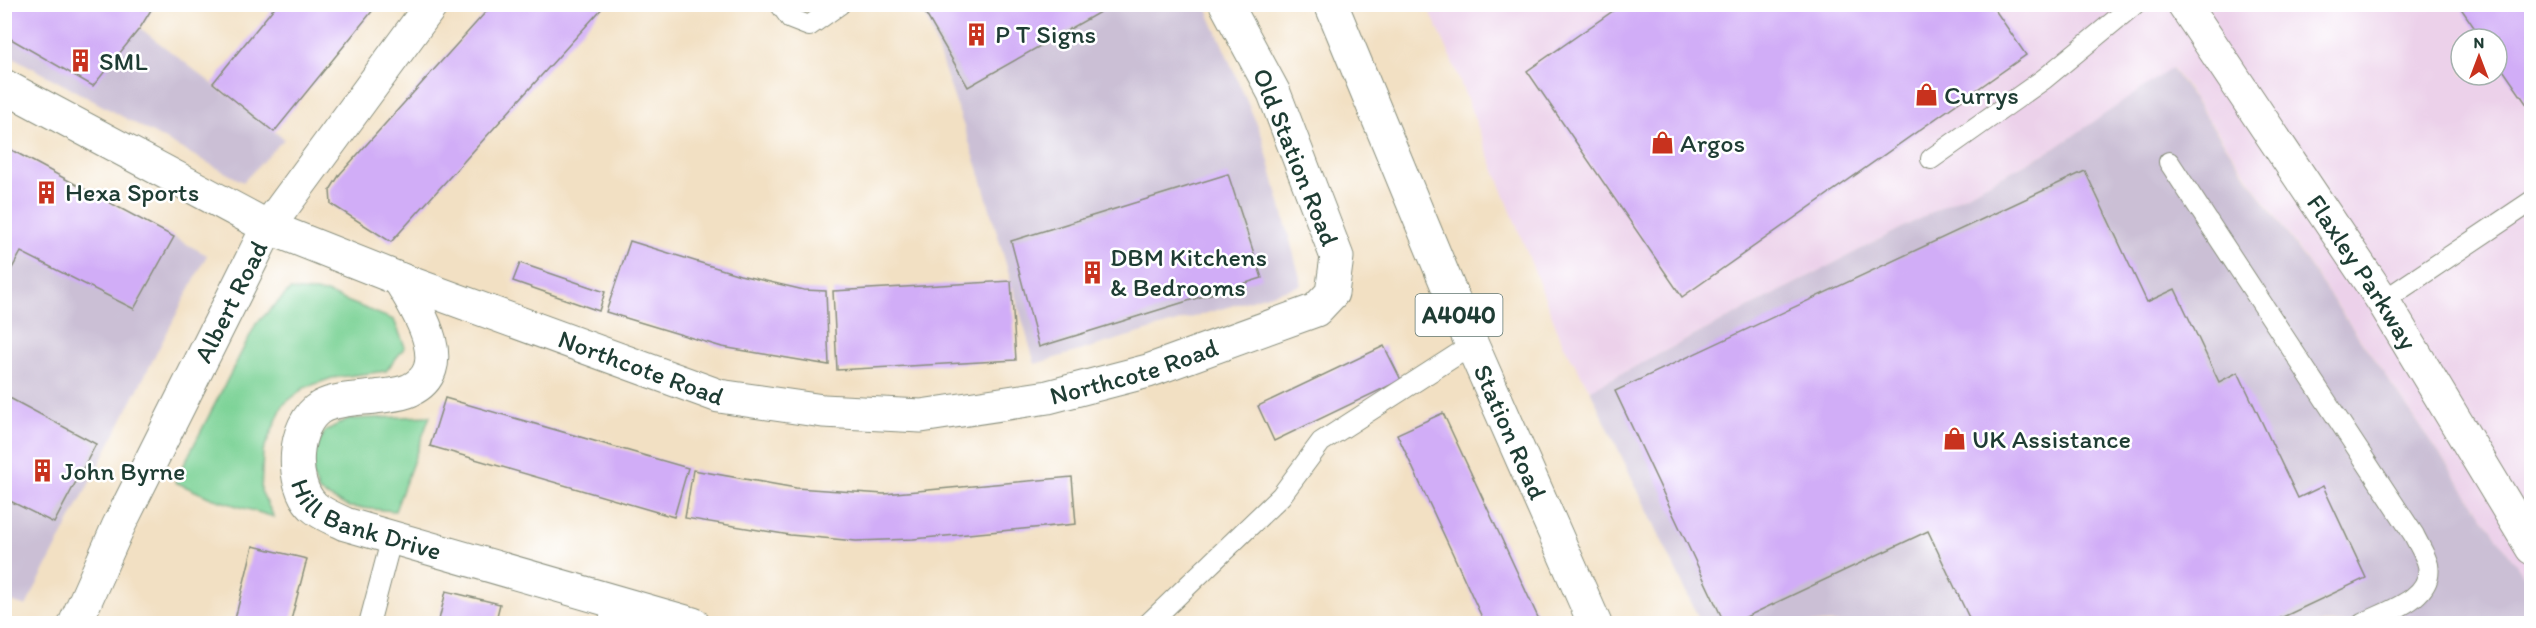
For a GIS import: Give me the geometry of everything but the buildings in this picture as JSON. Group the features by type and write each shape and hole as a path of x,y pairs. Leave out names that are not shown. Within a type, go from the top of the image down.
{"street":[{"name":"Albert Road","path":"75,624 123,517 268,227 432,4"},
{"name":"Old Station Road","path":"1226,4 1274,93 1337,257 1332,293 1316,310"},
{"name":"Station Road","path":"1331,4 1472,345 1595,624"},
{"name":"Flaxley Parkway","path":"2184,4 2383,301 2532,548"},
{"name":"Northcote Road","path":"4,86 268,227 399,279 719,396 823,411 921,416 1048,397 1148,371 1316,310"},
{"name":"Hill Bank Drive","path":"399,279 422,317 433,355 429,370 422,382 411,390 336,402 320,408 307,421 298,457 299,478 304,494 314,507 345,524 392,537 611,613 693,624"}],"lane":[{"path":"780,4 791,19 809,26 840,4"},
{"path":"1931,159 2044,79 2135,4"},
{"path":"2169,162 2414,536 2428,566 2425,585 2414,597 2362,624"},
{"path":"2383,301 2532,201"},
{"path":"1148,624 1281,496 1321,442 1472,345"},
{"path":"369,624 392,537"}],"shaded area":[{"path":"4,5 155,5 140,28 284,139 243,182 5,53"},
{"path":"920,5 1205,5 1262,136 1302,285 1035,364 979,171 926,16"},
{"path":"1427,5 2531,5 2531,586 2173,68 2054,149 1590,390 1563,344 1446,46"},
{"name":"UK Assistance","path":"2172,68 2531,586 2531,623 1701,623 1590,390 2054,149"},
{"path":"4,146 207,255 26,606 4,599"}],"green space":[{"path":"290,290 327,293 394,320 405,347 386,371 332,378 304,388 283,405 263,451 261,491 274,517 211,498 175,482 256,324"},
{"path":"430,416 395,511 349,507 319,492 313,476 313,456 325,431 348,419"}],"place":[{"name":"P T Signs","path":"977,34"},
{"name":"SML","path":"81,61"},
{"name":"Currys","path":"1926,95"},
{"name":"Argos","path":"1662,143"},
{"name":"Hexa Sports","path":"47,192"},
{"name":"DBM Kitchens & Bedrooms","path":"1092,272"},
{"name":"UK Assistance","path":"1954,439"},
{"name":"John Byrne","path":"43,471"}]}
